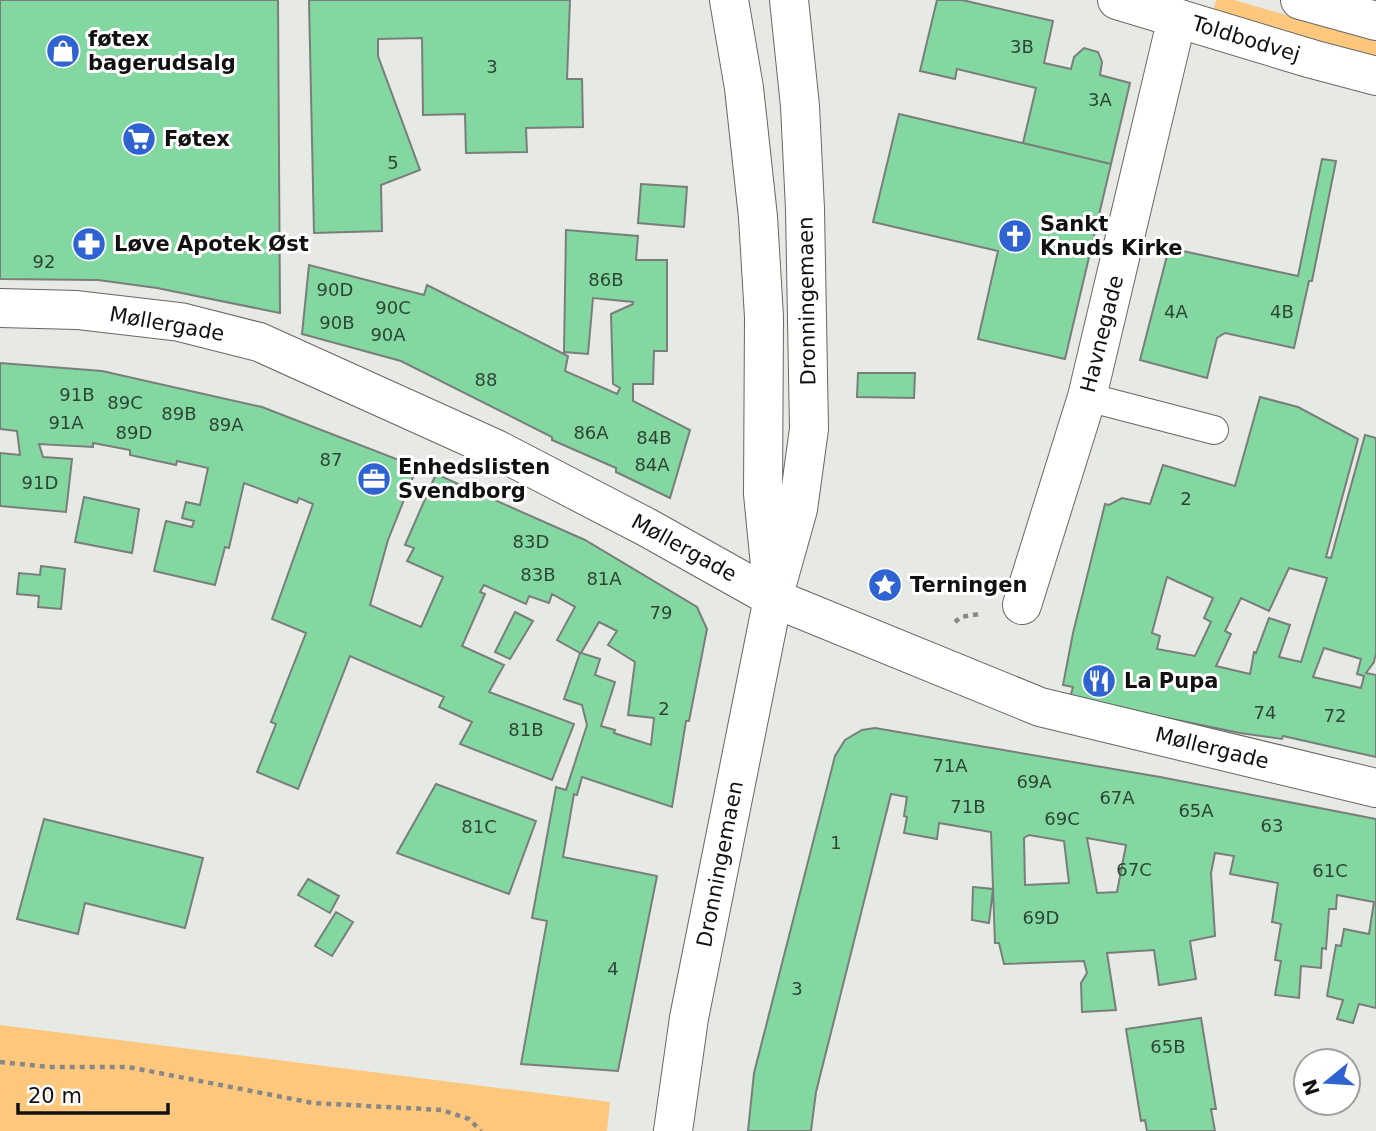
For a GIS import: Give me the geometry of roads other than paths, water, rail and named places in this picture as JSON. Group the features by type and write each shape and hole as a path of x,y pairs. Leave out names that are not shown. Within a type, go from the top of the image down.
{"street":[{"name":"Dronningemaen","path":"729,0 744,88 758,217 764,317 763,494 773,598"},
{"name":"Dronningemaen","path":"673,1131 689,1018 773,598 798,509 809,429 805,209 800,106 789,0"},
{"name":"Toldbodvej","path":"1117,0 1376,76"},
{"path":"1300,0 1376,20"},
{"name":"Havnegade","path":"1022,604 1087,397 1177,18"},
{"name":"Møllergade","path":"0,309 77,310 180,322 260,342 496,449 626,516 773,598 925,662 1040,707 1376,788"}],"lane":[{"path":"1087,397 1214,430"}],"place":[{"name":"føtex bagerudsalg","path":"63,51"},
{"name":"Føtex","path":"139,139"},
{"name":"Sankt Knuds Kirke","path":"1015,236"},
{"name":"Løve Apotek Øst","path":"89,244"},
{"name":"Enhedslisten Svendborg","path":"374,479"},
{"name":"Terningen","path":"885,585"},
{"name":"La Pupa","path":"1099,681"}]}
